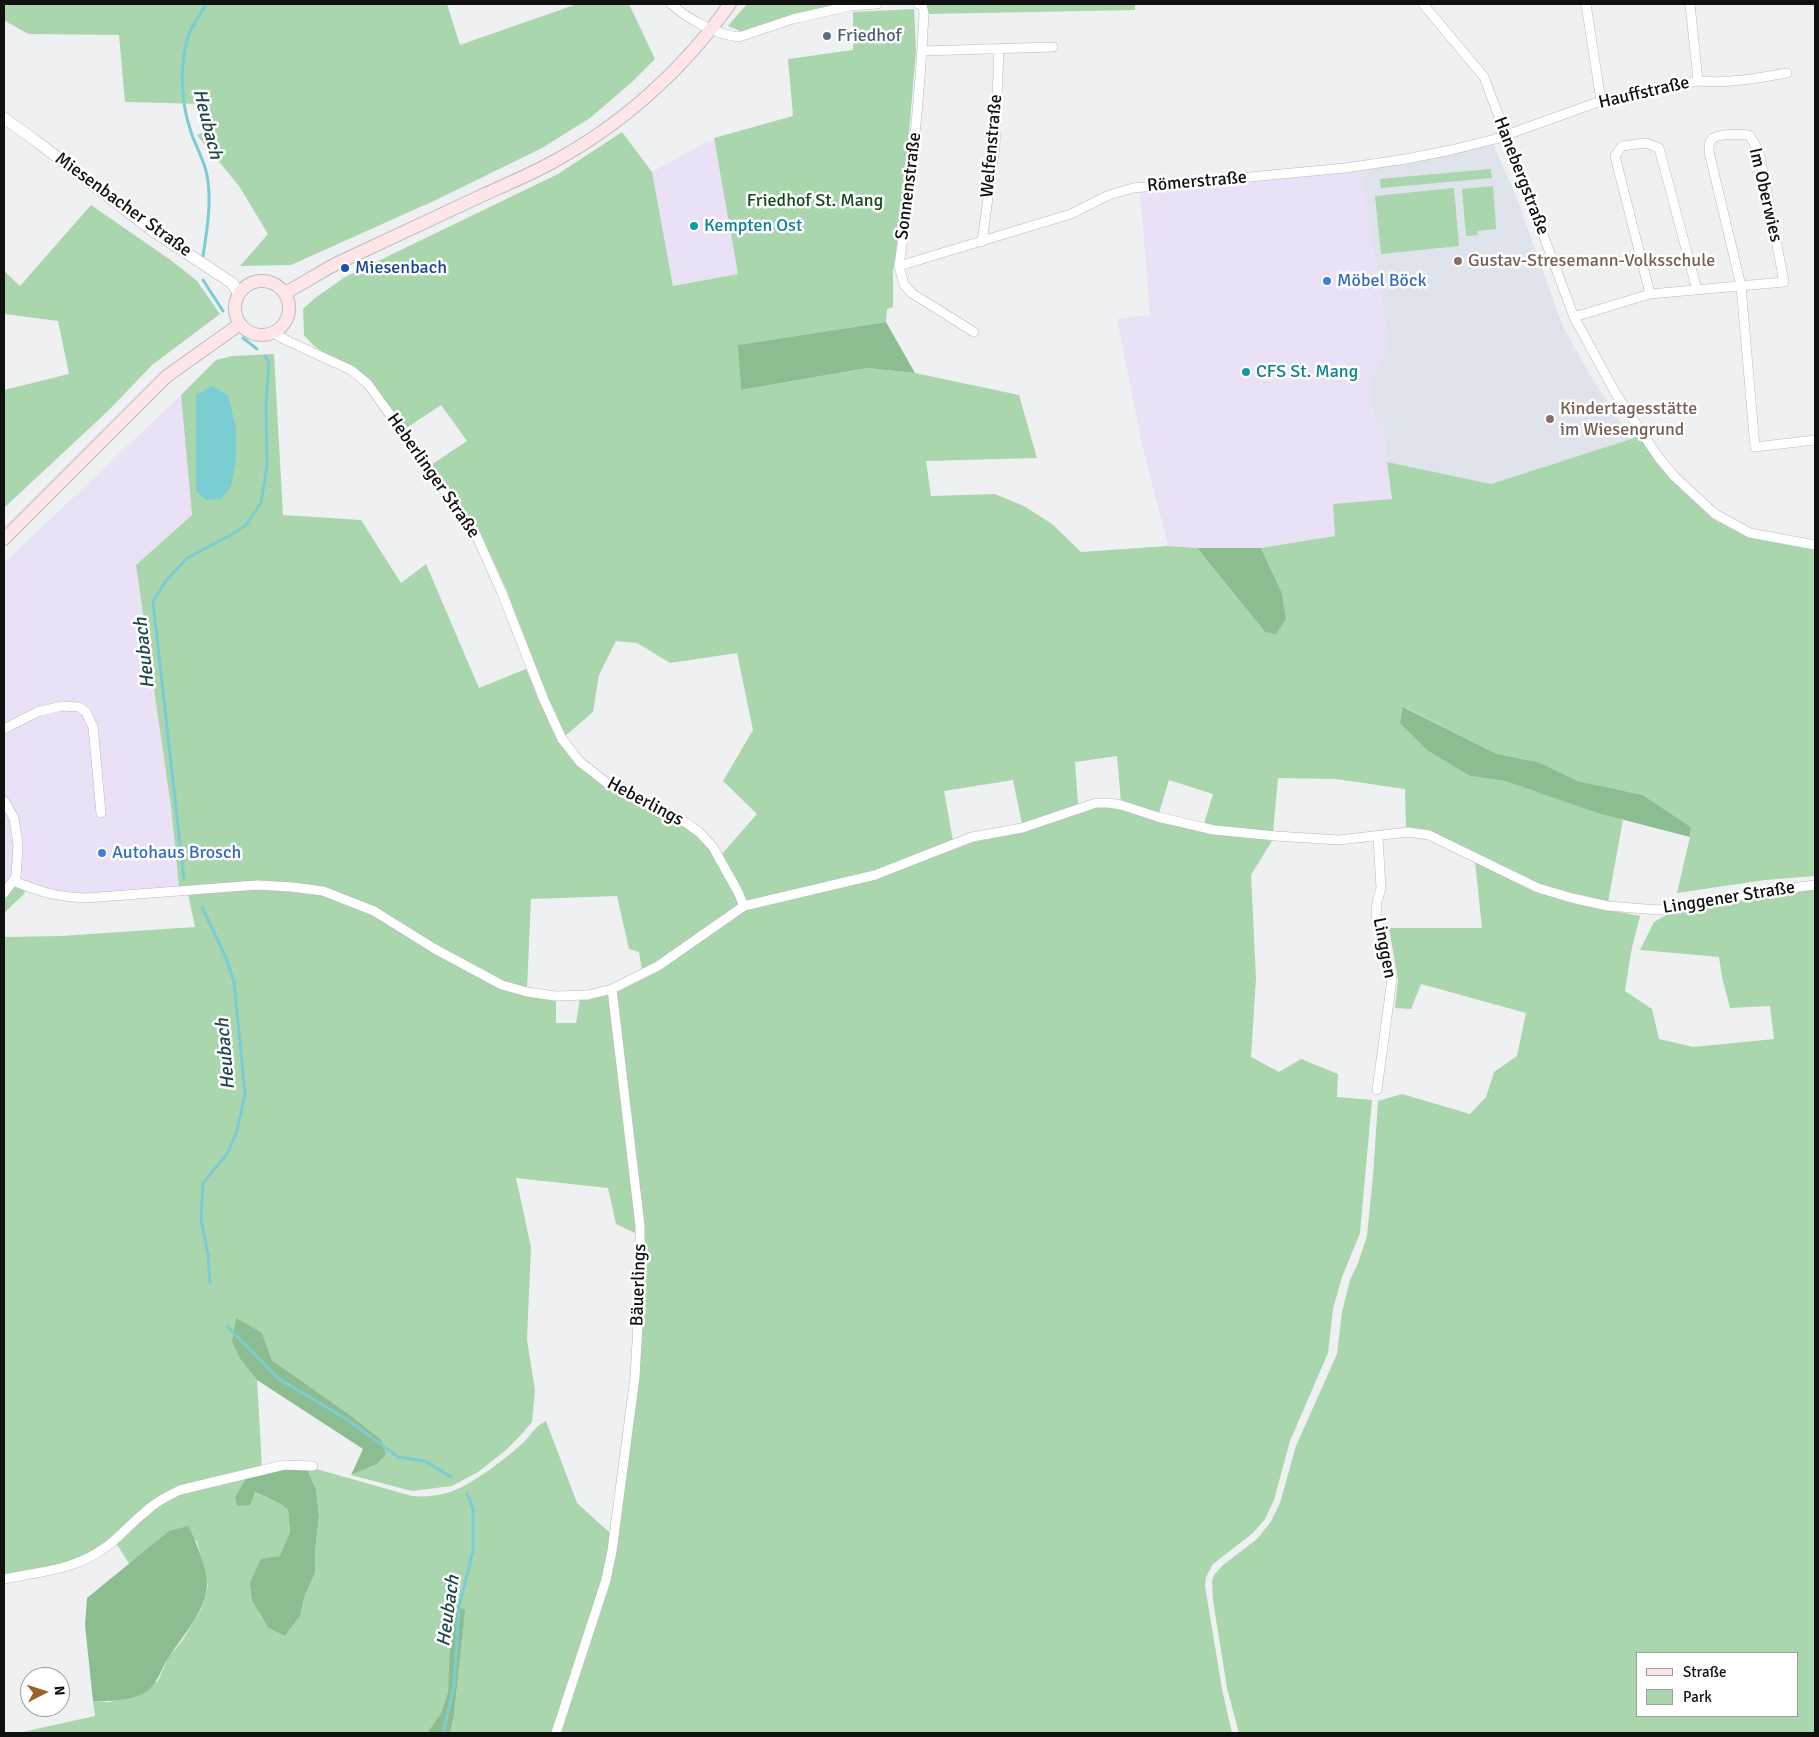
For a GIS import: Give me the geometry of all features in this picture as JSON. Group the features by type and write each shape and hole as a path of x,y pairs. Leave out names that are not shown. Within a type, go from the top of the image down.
{"main road":[{"path":"284,293 297,288 322,270 342,260 552,163 599,133 668,78 715,25 730,4"},
{"path":"262,282 276,286 284,293 288,309 285,322 274,333 262,335 249,332 236,318 235,309 239,294 248,285 262,282"},
{"path":"4,539 167,376 240,324"}],"street":[{"path":"671,4 696,21 715,25 730,36 743,36 793,19 857,4 877,4"},
{"name":"Sonnenstraße","path":"918,4 922,6 924,12 922,51 911,183 899,266 904,285 914,294 974,332"},
{"name":"Hanebergstraße","path":"1423,4 1484,77 1574,317 1616,394 1659,458 1675,477 1715,514 1750,533 1815,545"},
{"path":"1586,4 1601,100"},
{"path":"1690,4 1698,80"},
{"path":"922,51 1054,47"},
{"name":"Welfenstraße","path":"982,242 995,146 999,50"},
{"name":"Hauffstraße","path":"1506,136 1601,100 1698,80 1714,82 1734,81 1786,73"},
{"name":"Miesenbacher Straße","path":"4,118 153,231 232,282 239,294"},
{"name":"Im Oberwies","path":"1574,317 1650,294 1697,290 1741,286 1784,282 1759,151 1749,135 1737,134 1714,137 1710,141 1709,152 1741,286 1755,447 1815,440"},
{"name":"Römerstraße","path":"899,266 1072,214 1109,195 1133,188 1344,168 1451,150 1506,136"},
{"path":"1650,294 1614,156 1622,146 1646,143 1659,148 1697,290"},
{"name":"Heberlinger Straße","path":"274,333 352,370 368,384 383,403 476,535 502,593 544,700"},
{"name":"Heberlings","path":"544,700 562,739 582,764 607,782 679,818 699,832 713,846 744,906"},
{"path":"4,729 37,712 62,706 80,707 86,712 93,727 101,813"},
{"path":"4,801 14,818 18,845 16,876 4,893"},
{"name":"Linggener Straße","path":"744,906 875,875 972,837 1022,828 1096,803 1121,805 1158,817 1214,830 1338,840 1378,837 1408,832 1429,835 1538,888 1608,906 1643,910 1658,910 1767,891 1815,885"},
{"name":"Linggen","path":"1377,1090 1392,979 1376,914 1381,888 1378,837"},
{"path":"13,881 48,894 86,898 258,885 292,887 323,892 374,911 435,949 502,985 527,992 555,996 588,995 612,990 658,966 744,906"},
{"name":"Bäuerlings","path":"556,1733 606,1580 612,1551 632,1402 640,1226 612,990"},
{"path":"4,1579 64,1568 79,1563 103,1549 145,1511 180,1490 284,1465 313,1466"}],"shaded area":[{"path":"708,141 715,142 738,274 673,286 652,172"},
{"name":"Gustav-Stresemann-Volksschule","path":"1493,144 1516,196 1563,327 1590,375 1631,439 1491,484 1387,462 1383,429 1373,415 1370,382 1384,356 1361,169 1407,163"},
{"path":"1361,169 1388,335 1384,356 1370,382 1373,414 1383,429 1392,499 1333,504 1335,536 1261,548 1168,546 1142,444 1117,319 1150,315 1140,191"},
{"path":"181,395 192,515 136,565 171,807 179,887 86,896 4,887 4,563"}],"green space":[{"path":"4,4 447,4 460,45 577,4 629,4 655,59 631,83 590,118 542,148 438,199 291,265 240,266 268,234 239,186 197,135 211,129 202,104 125,102 119,35 28,34 4,20"},
{"path":"747,4 841,4 743,32 728,26"},
{"path":"922,4 1135,4 1135,10 927,14"},
{"name":"Friedhof St. Mang","path":"914,9 916,51 906,183 893,272 893,307 887,309 886,322 739,345 741,390 867,368 915,373 1019,395 1037,458 926,461 931,496 995,494 1024,506 1052,524 1081,552 1168,546 1197,548 1265,632 1286,619 1282,593 1261,548 1335,536 1333,504 1392,499 1387,462 1491,484 1639,435 1672,480 1713,519 1748,537 1815,550 1815,876 1765,880 1677,893 1691,827 1643,795 1578,781 1538,762 1497,754 1404,707 1470,776 1505,781 1623,820 1608,902 1573,895 1540,885 1430,831 1406,829 1405,789 1336,779 1278,778 1273,833 1204,824 1213,794 1169,780 1159,813 1121,802 1117,756 1075,762 1078,804 1022,824 1013,780 944,791 953,841 874,872 747,902 721,855 757,814 723,781 753,730 737,653 670,663 637,643 616,641 599,675 593,712 564,737 546,698 507,591 480,532 431,465 467,441 441,405 405,429 386,401 312,344 304,335 303,309 345,277 558,174 622,132 652,172 673,286 738,274 714,138 793,116 788,59 853,50 853,12"},
{"path":"1491,169 1492,178 1381,188 1380,179"},
{"path":"1493,186 1496,229 1477,231 1478,235 1466,236 1462,189"},
{"path":"1454,188 1459,246 1381,254 1375,196"},
{"path":"91,205 172,261 197,281 220,314 152,365 110,409 4,508 4,390 69,374 58,321 4,314 4,271 20,286"},
{"path":"886,322 915,373 867,368 741,390 738,345"},
{"path":"274,354 283,515 361,520 401,583 426,564 479,688 526,669 558,741 577,766 605,784 678,820 711,848 740,905 682,947 642,971 639,952 629,949 617,896 531,899 527,989 502,982 437,947 376,908 324,888 179,887 171,807 136,565 192,515 181,395 216,360 232,356"},
{"path":"1197,548 1261,548 1282,593 1286,619 1276,634 1265,632"},
{"path":"1403,707 1497,754 1538,762 1578,781 1643,795 1691,827 1690,837 1601,814 1505,781 1470,776 1427,750 1400,723"},
{"path":"1108,806 1272,841 1251,875 1256,978 1251,1057 1279,1072 1301,1059 1338,1074 1337,1097 1372,1100 1360,1233 1342,1277 1333,1309 1328,1353 1290,1441 1274,1500 1265,1519 1253,1533 1213,1564 1206,1577 1205,1586 1222,1689 1232,1733 560,1733 609,1581 643,1290 615,992 744,909 877,878 974,842 1023,832 1096,807"},
{"path":"1475,861 1537,892 1571,903 1640,916 1631,952 1625,991 1652,1009 1659,1039 1693,1047 1774,1039 1770,1006 1730,1008 1719,957 1640,950 1654,922 1673,911 1815,889 1815,1733 1239,1733 1227,1688 1213,1600 1212,1581 1214,1575 1223,1565 1257,1539 1270,1523 1280,1503 1296,1446 1337,1354 1342,1312 1350,1280 1367,1236 1378,1101 1402,1094 1470,1114 1486,1097 1494,1072 1517,1056 1526,1013 1421,984 1411,1009 1395,1008 1398,980 1389,928 1482,928"},
{"path":"14,886 25,890 24,894 4,913 4,900"},
{"path":"257,889 323,895 373,914 468,971 556,998 556,1023 576,1023 580,998 609,994 637,1234 616,1224 608,1188 516,1178 531,1247 527,1340 535,1390 532,1422 506,1450 478,1472 452,1486 412,1491 351,1475 377,1464 347,1413 272,1360 262,1333 241,1360 257,1380 262,1467 182,1485 112,1539 78,1560 4,1577 4,937 61,936 195,927 188,894"},
{"path":"236,1318 262,1333 272,1360 347,1413 381,1440 386,1454 377,1464 351,1475 363,1449 257,1380 241,1360 232,1342"},
{"path":"546,1421 577,1503 611,1534 602,1578 553,1733 450,1733 454,1716 462,1636 450,1672 448,1692 441,1713 427,1733 18,1733 95,1716 93,1701 110,1702 158,1681 168,1658 184,1638 201,1609 208,1586 197,1541 169,1531 130,1565 116,1543 147,1513 180,1492 248,1475 235,1497 254,1492 279,1503 288,1510 290,1532 259,1613 268,1628 285,1636 300,1616 305,1595 315,1573 319,1516 316,1489 306,1467 412,1496 438,1495 466,1484 498,1464"},
{"path":"284,1467 306,1467 316,1489 319,1516 315,1573 305,1595 300,1616 285,1636 268,1628 252,1600 250,1583 261,1559 280,1556 290,1532 288,1510 279,1503 255,1492 250,1505 237,1506 235,1497 248,1475"},
{"path":"188,1526 201,1556 207,1581 205,1597 197,1616 166,1662 157,1680 146,1692 128,1699 93,1701 85,1625 87,1598 169,1531"},
{"path":"456,1606 465,1610 454,1716 450,1733 427,1733 441,1713 448,1692 451,1628"}],"water":[{"path":"212,386 228,395 236,428 236,459 231,487 221,499 206,500 196,491 196,395"}],"waterway":[{"name":"Heubach","path":"203,256 208,216 209,195 207,175 193,138 185,109 182,73 188,37 206,4"},
{"name":"Heubach","path":"203,280 223,311"},
{"name":"Heubach","path":"243,338 257,349"},
{"name":"Heubach","path":"184,879 153,602 165,582 187,558 246,525 261,503 267,466 266,405 269,362 265,356"},
{"name":"Heubach","path":"202,907 226,958 234,982 245,1094 237,1131 227,1154 203,1183 201,1219 208,1255 210,1283"},
{"name":"Heubach","path":"227,1326 279,1379 348,1420 398,1457 425,1461 451,1477"},
{"name":"Heubach","path":"443,1733 454,1686 459,1607 473,1551 473,1508 467,1494"}],"place":[{"name":"Friedhof","path":"827,36"},
{"name":"Kempten Ost","path":"694,226"},
{"name":"Gustav-Stresemann-Volksschule","path":"1458,261"},
{"name":"Miesenbach","path":"345,268"},
{"name":"Möbel Böck","path":"1327,281"},
{"name":"CFS St. Mang","path":"1246,372"},
{"name":"Kindertagesstätte im Wiesengrund","path":"1550,419"},
{"name":"Autohaus Brosch","path":"102,853"}]}
